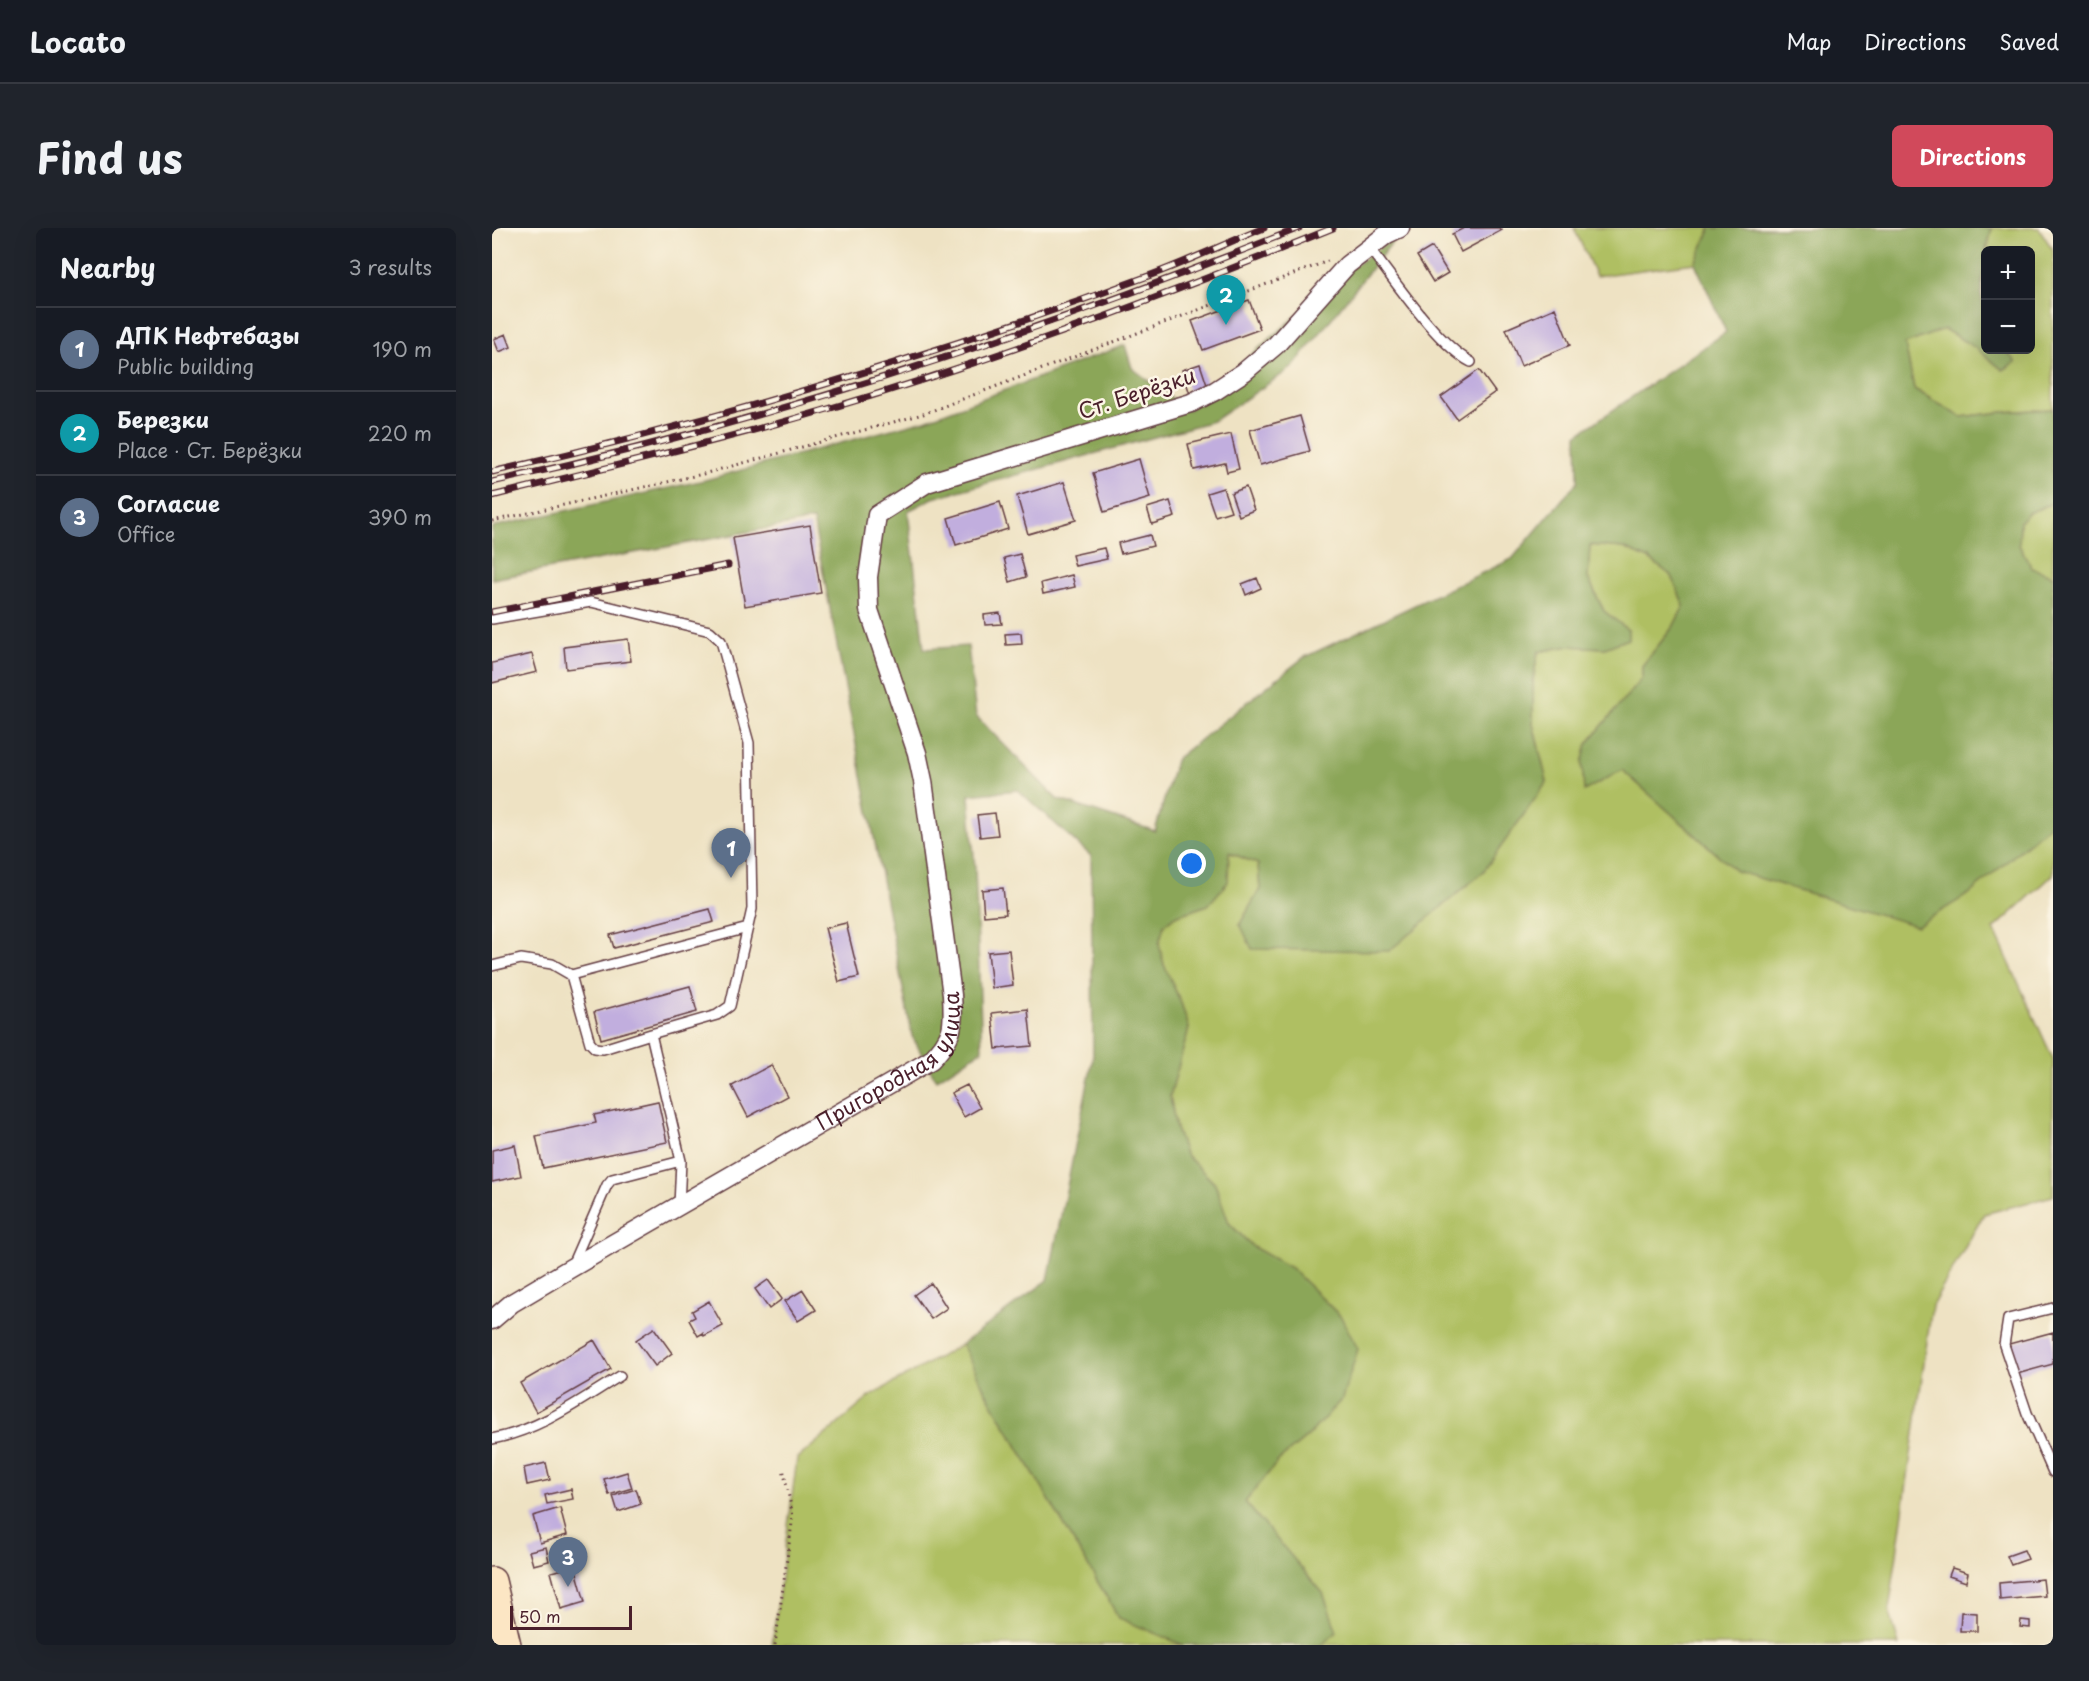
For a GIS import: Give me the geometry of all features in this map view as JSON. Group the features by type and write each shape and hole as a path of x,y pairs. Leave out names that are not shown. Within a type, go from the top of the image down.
{"street":[{"name":"Ст. Берёзки","path":"877,515 927,483 1191,403 1215,391 1244,372 1276,345 1347,265 1387,234 1400,228"},
{"name":"Пригородная улица","path":"492,1320 512,1304 571,1268 931,1060 945,1046 954,1025 952,995 923,781 917,753 869,610 868,577 877,515"},
{"path":"492,1581 507,1645"}],"lane":[{"path":"1370,249 1435,330 1459,355 1471,362"},
{"path":"492,620 591,602 716,634 721,641 749,743 752,909 730,1006 717,1015 603,1049 596,1048 591,1043 570,975 552,964 521,958 492,966"},
{"path":"570,975 748,928"},
{"path":"651,1034 681,1161 679,1206"},
{"path":"571,1268 607,1185 612,1179 681,1161"},
{"path":"2053,1308 2008,1319 2004,1345 2027,1413 2053,1472"},
{"path":"492,1439 511,1436 538,1425 620,1376"}],"path":[{"path":"492,521 704,474 923,414 1329,261"},
{"path":"775,1645 793,1516 783,1468"}],"green space":[{"path":"1574,228 1711,228 1695,263 1596,276"},
{"path":"1711,228 1992,228 1987,246 1981,246 1981,352 1944,329 1905,344 1914,389 1961,417 2053,409 2053,503 2028,513 2020,522 2019,545 2032,568 2053,576 2053,822 1969,894 1917,926 1736,871 1622,770 1584,791 1582,763 1587,744 1642,678 1642,666 1673,627 1684,606 1672,576 1649,559 1624,548 1590,545 1588,578 1604,611 1628,630 1628,639 1605,648 1569,646 1538,652 1533,680 1533,724 1547,782 1483,872 1389,951 1252,949 1240,924 1260,889 1258,864 1229,852 1228,882 1208,905 1175,916 1164,925 1159,944 1164,965 1189,1028 1170,1096 1176,1129 1185,1154 1215,1184 1229,1223 1253,1247 1291,1268 1341,1317 1358,1349 1342,1399 1308,1436 1279,1460 1245,1502 1323,1593 1337,1632 1321,1645 1183,1645 1119,1618 985,1391 962,1344 1048,1280 1093,1058 1091,856 1018,790 969,795 975,869 982,1050 936,1080 912,1036 813,520 492,579 492,527 705,480 925,420 1125,345 1132,368 1188,410 1351,268 1398,235 1293,367 1213,421 933,498 908,511 924,649 968,646 976,716 1057,799 1155,831 1176,759 1303,658 1512,559 1578,481 1577,435 1726,332 1695,263"},
{"path":"1992,228 2039,228 2053,250 2053,409 1961,417 1914,389 1905,344 1944,329 1976,348 2003,370 2015,362 2008,354 2035,354 2035,246 1988,246"},
{"path":"1983,354 2009,354 2016,362 2003,370"},
{"path":"2053,503 2053,576 2032,568 2019,545 2020,522 2028,513"},
{"path":"1590,545 1624,548 1649,559 1672,576 1684,606 1673,627 1642,666 1642,678 1587,744 1622,769 1736,871 1969,894 2053,822 2053,875 1994,929 2053,1059 2053,1196 1984,1214 1932,1306 1889,1610 1899,1645 1321,1645 1337,1632 1276,1539 1245,1502 1279,1460 1308,1436 1341,1317 1291,1268 1253,1247 1229,1223 1215,1184 1185,1154 1176,1129 1170,1096 1189,1028 1164,965 1159,944 1164,925 1175,916 1208,905 1228,852 1258,864 1260,889 1240,924 1547,782 1533,724 1533,680 1538,652 1569,646 1605,648 1628,630 1604,611 1588,578"},
{"path":"962,1344 985,1391 1119,1618 1183,1645 772,1645 797,1459 872,1395"}],"building":[{"path":"1464,228 1500,228 1502,230 1461,252 1452,234"},
{"path":"1432,247 1448,273 1433,282 1417,256"},
{"path":"1249,300 1260,329 1203,350 1192,321"},
{"path":"1555,308 1570,345 1521,366 1506,329"},
{"path":"506,334 511,347 499,352 494,339"},
{"path":"1200,364 1209,391 1191,397 1182,370"},
{"path":"1479,370 1495,392 1457,419 1441,397"},
{"path":"1300,416 1310,451 1260,465 1250,430"},
{"path":"1231,434 1239,469 1227,472 1225,463 1194,470 1188,444"},
{"path":"1139,459 1150,498 1104,512 1093,473"},
{"path":"1064,482 1076,520 1028,534 1017,496"},
{"path":"1246,487 1254,510 1239,516 1231,493"},
{"path":"1223,488 1231,511 1215,516 1207,493"},
{"path":"1170,501 1175,517 1152,524 1147,508"},
{"path":"1000,502 1008,529 956,545 948,518"},
{"path":"810,525 821,593 745,606 733,538"},
{"path":"1150,535 1153,546 1121,554 1118,543"},
{"path":"1104,548 1107,559 1075,566 1072,555"},
{"path":"1020,554 1026,577 1010,582 1004,558"},
{"path":"1072,575 1075,587 1043,594 1041,583"},
{"path":"1257,578 1261,588 1246,595 1242,584"},
{"path":"1000,613 1002,624 985,625 984,615"},
{"path":"1021,633 1022,644 1006,645 1005,634"},
{"path":"628,639 631,661 566,669 564,647"},
{"path":"532,654 537,672 492,683 492,663"},
{"path":"995,813 998,835 980,837 977,815"},
{"path":"1003,888 1006,914 984,916 982,890"},
{"path":"710,909 714,922 614,948 610,935"},
{"path":"846,923 859,977 839,982 825,928"},
{"path":"1009,950 1013,985 992,988 988,952"},
{"path":"690,986 697,1012 601,1039 594,1012"},
{"path":"1028,1009 1032,1046 996,1049 992,1013"},
{"path":"771,1065 787,1096 748,1117 732,1086"},
{"path":"967,1085 980,1108 964,1117 951,1093"},
{"path":"658,1101 667,1142 543,1168 536,1136 596,1123 594,1115"},
{"path":"515,1145 521,1176 492,1182 492,1150"},
{"path":"768,1280 782,1299 769,1309 755,1289"},
{"path":"931,1283 947,1308 931,1319 914,1295"},
{"path":"803,1290 816,1310 798,1321 785,1301"},
{"path":"709,1301 723,1326 704,1336 703,1333 698,1336 689,1320 695,1317 692,1311"},
{"path":"654,1328 672,1353 655,1366 636,1340"},
{"path":"2053,1332 2053,1364 2017,1374 2009,1344"},
{"path":"594,1340 611,1369 536,1412 520,1383"},
{"path":"546,1463 550,1480 527,1485 524,1468"},
{"path":"627,1472 632,1488 609,1495 604,1479"},
{"path":"571,1489 573,1499 547,1504 545,1495"},
{"path":"636,1489 641,1504 618,1512 613,1496"},
{"path":"560,1508 567,1535 540,1543 533,1516"},
{"path":"546,1547 549,1561 533,1565 529,1551"},
{"path":"2024,1550 2028,1559 2011,1565 2007,1556"},
{"path":"575,1566 585,1602 561,1609 551,1572"},
{"path":"1952,1568 1968,1573 1966,1582 1949,1576"},
{"path":"2043,1579 2045,1596 2000,1600 1999,1583"},
{"path":"1961,1612 1977,1613 1977,1631 1960,1631"},
{"path":"2021,1620 2030,1621 2030,1628 2020,1627"}],"railway":[{"path":"492,472 659,431 907,359 1151,275 1264,228"},
{"path":"492,482 698,432 901,372 1101,304 1299,228"},
{"path":"492,496 739,434 886,391 1079,326 1333,228"},
{"path":"492,612 728,565"}],"place":[{"name":"Березки","path":"1226,325"},
{"name":"ДПК Нефтебазы","path":"731,878"},
{"name":"Согласие","path":"568,1587"}]}
